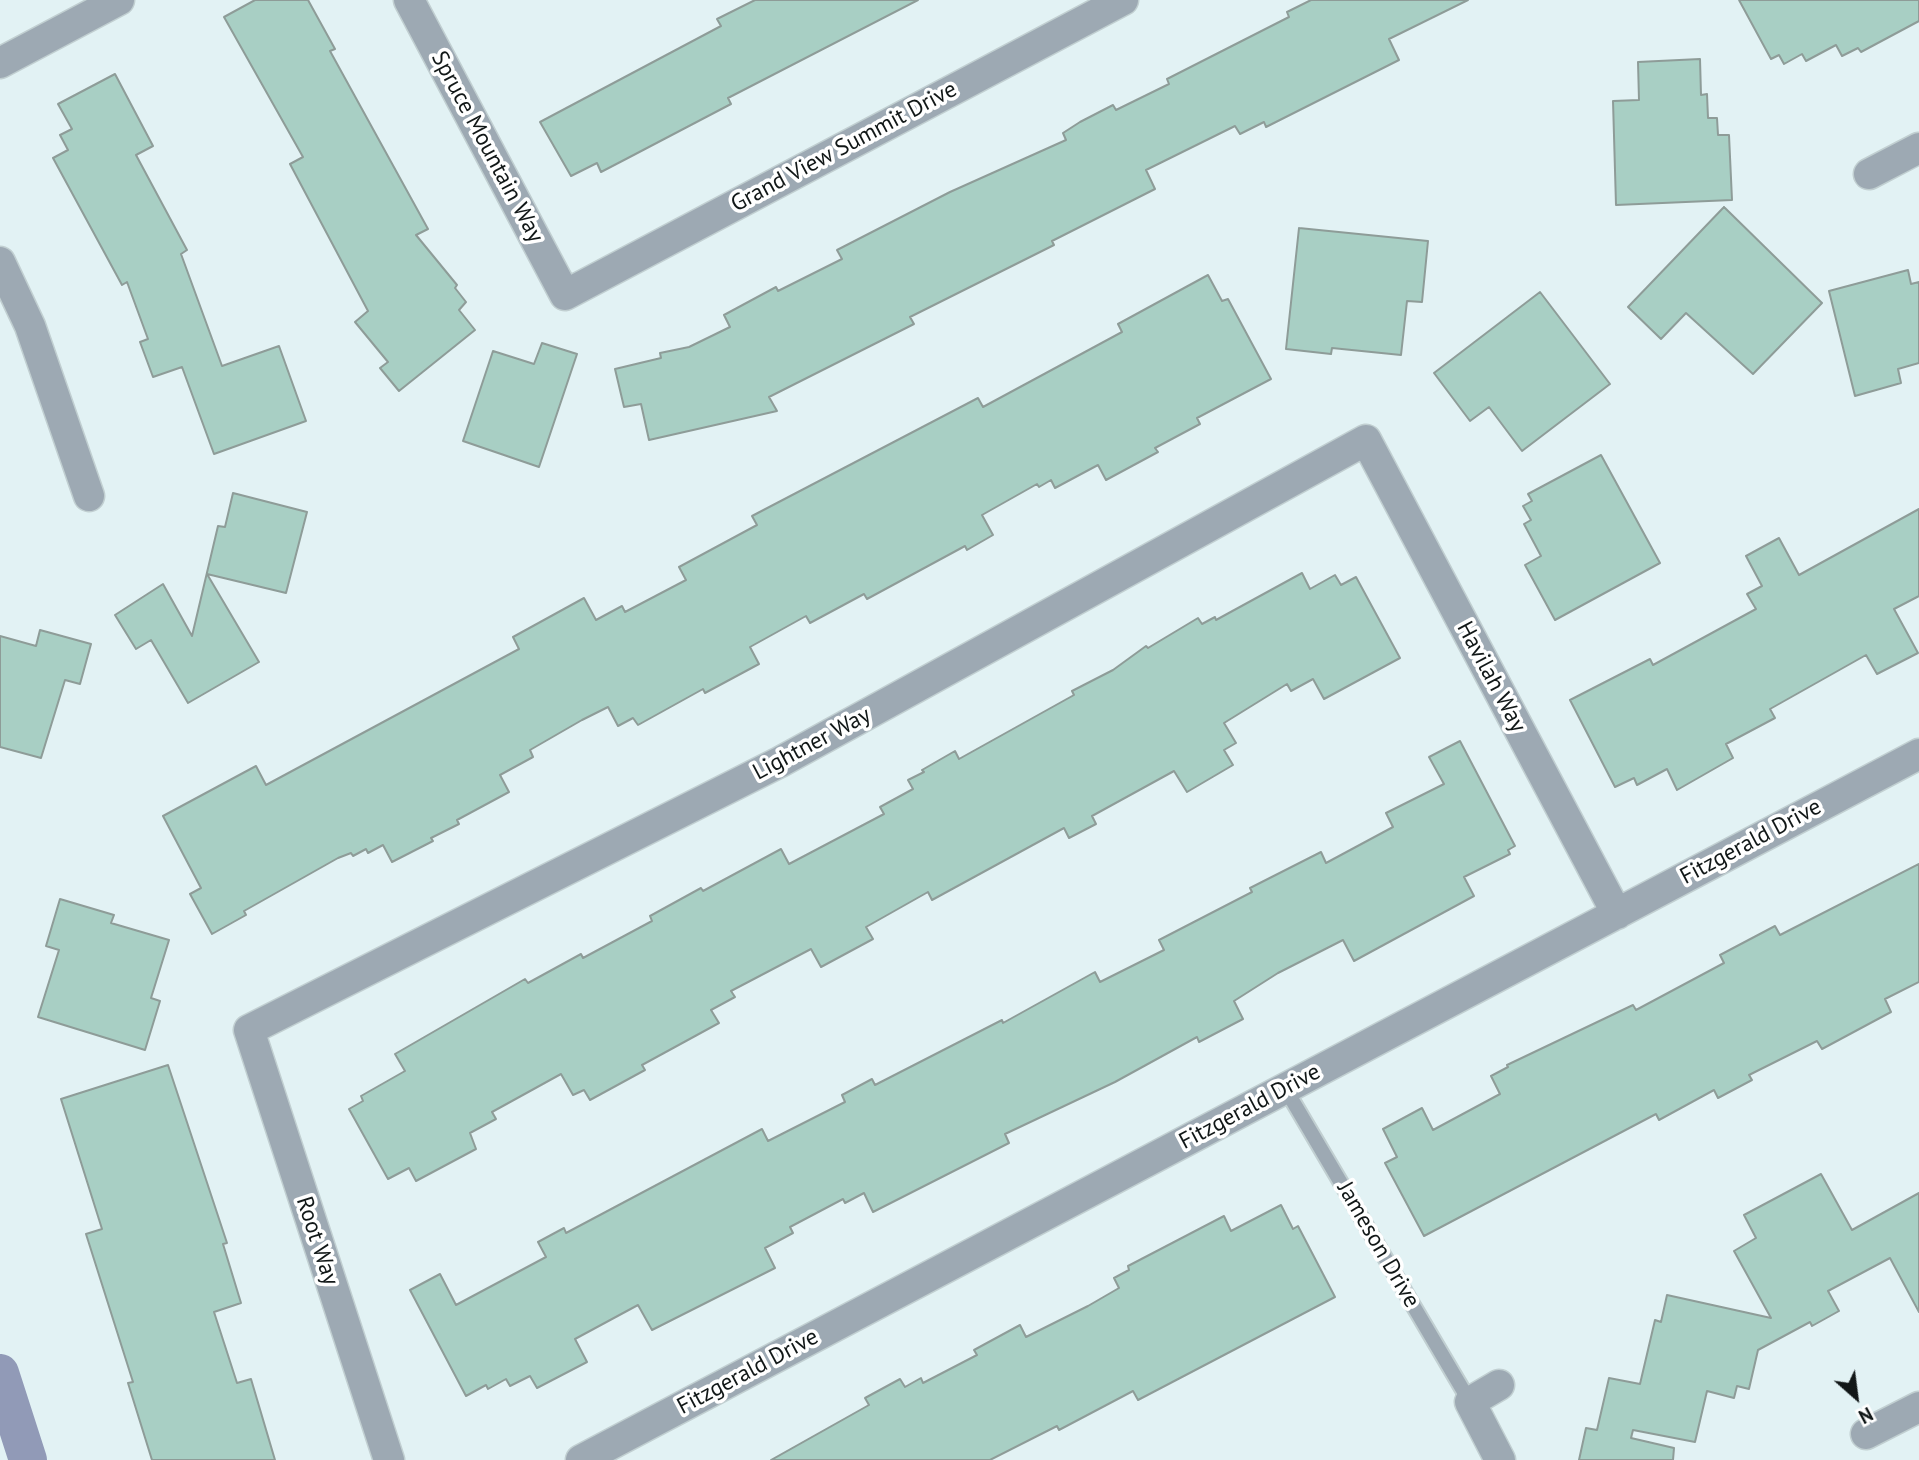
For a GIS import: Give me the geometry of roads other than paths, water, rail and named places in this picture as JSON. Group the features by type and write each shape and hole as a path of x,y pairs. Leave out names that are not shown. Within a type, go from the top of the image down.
{"street":[{"path":"0,63 119,0"},
{"name":"Spruce Mountain Way","path":"409,0 565,295"},
{"name":"Grand View Summit Drive","path":"565,295 1123,0"},
{"path":"1869,174 1919,148"},
{"path":"0,262 30,326 89,496"},
{"name":"Havilah Way","path":"1366,440 1617,914"},
{"name":"Lightner Way","path":"249,1030 780,762 1366,440"},
{"name":"Fitzgerald Drive","path":"581,1460 1919,754"},
{"name":"Root Way","path":"249,1030 386,1456"},
{"path":"1469,1402 1499,1385"},
{"name":"Jameson Drive","path":"1469,1402 1500,1460"},
{"path":"1866,1434 1919,1407"}],"lane":[{"name":"Jameson Drive","path":"1285,1088 1469,1402"}],"waterway":[{"path":"0,1373 28,1460"}]}
